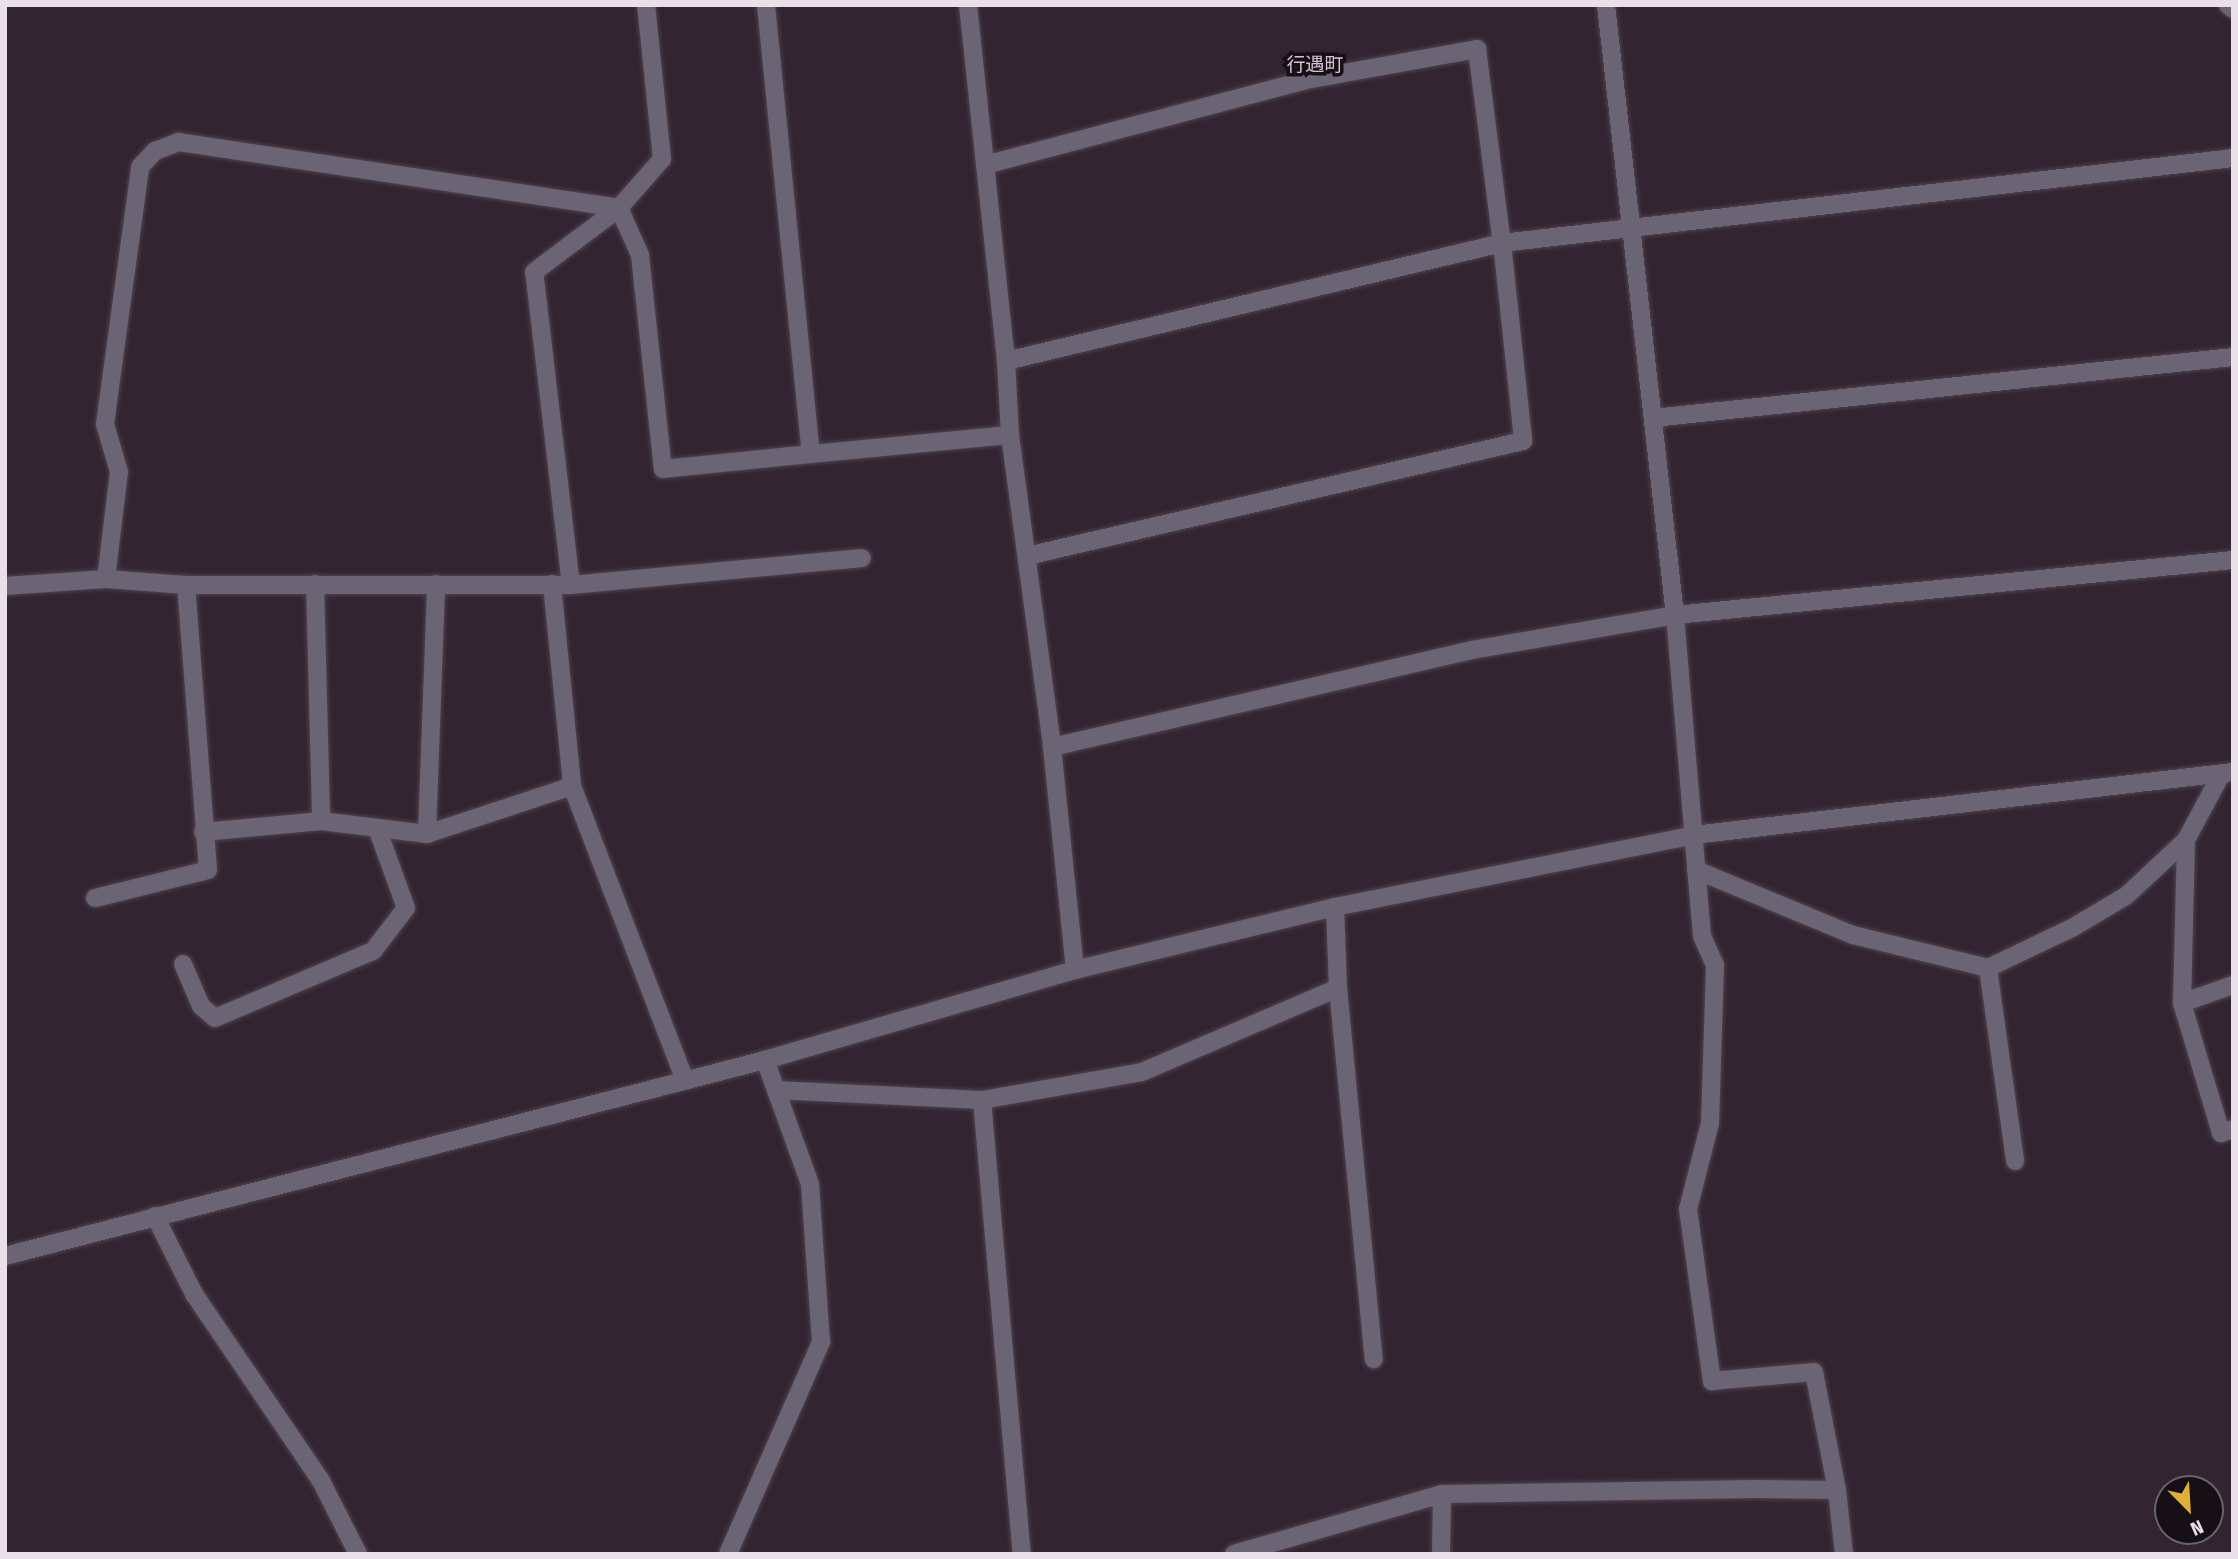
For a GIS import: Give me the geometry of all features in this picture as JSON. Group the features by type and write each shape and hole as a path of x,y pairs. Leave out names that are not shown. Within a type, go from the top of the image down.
{"street":[{"path":"571,585 534,272 619,208 662,159 646,5"},
{"path":"766,5 811,453"},
{"path":"968,5 1006,361 1010,435 1052,747 1075,970"},
{"path":"1605,5 1675,615 1702,936 1715,965 1710,1122 1688,1209 1712,1381 1814,1372 1837,1490 1844,1554"},
{"path":"2228,5 2233,9"},
{"path":"985,164 1311,79 1477,49 1502,243 1523,441 1027,556"},
{"path":"106,579 119,472 105,424 140,167 155,150 178,142 619,208"},
{"path":"1006,361 1502,243 2233,158"},
{"path":"619,208 640,255 663,469 1010,435"},
{"path":"1653,418 2233,357"},
{"path":"5,586 106,579 186,584 571,585 862,558"},
{"path":"1052,747 1471,650 1675,615 2233,560"},
{"path":"95,898 208,870 186,584"},
{"path":"315,584 321,821"},
{"path":"427,834 436,584"},
{"path":"552,584 572,786 685,1080"},
{"path":"5,1256 765,1060 1075,970 1335,907 1694,835 2227,772"},
{"path":"1696,870 1853,935 1988,968 2072,928 2126,895 2186,840 2227,772"},
{"path":"203,832 321,821 427,834 572,786"},
{"path":"183,964 201,1006 215,1018 373,951 406,908 377,828"},
{"path":"2186,840 2182,1003 2221,1133 2233,1129"},
{"path":"1335,907 1338,988 1374,1359"},
{"path":"1988,968 2015,1161"},
{"path":"2182,1003 2233,985"},
{"path":"776,1090 982,1100 1142,1072 1338,988"},
{"path":"728,1554 821,1342 810,1184 765,1060"},
{"path":"982,1100 1022,1554"},
{"path":"155,1216 194,1294 321,1481 358,1554"},
{"path":"1233,1553 1442,1494 1837,1490"},
{"path":"1441,1554 1442,1494"}],"district":[{"name":"行遇町","path":"1315,65"}]}
